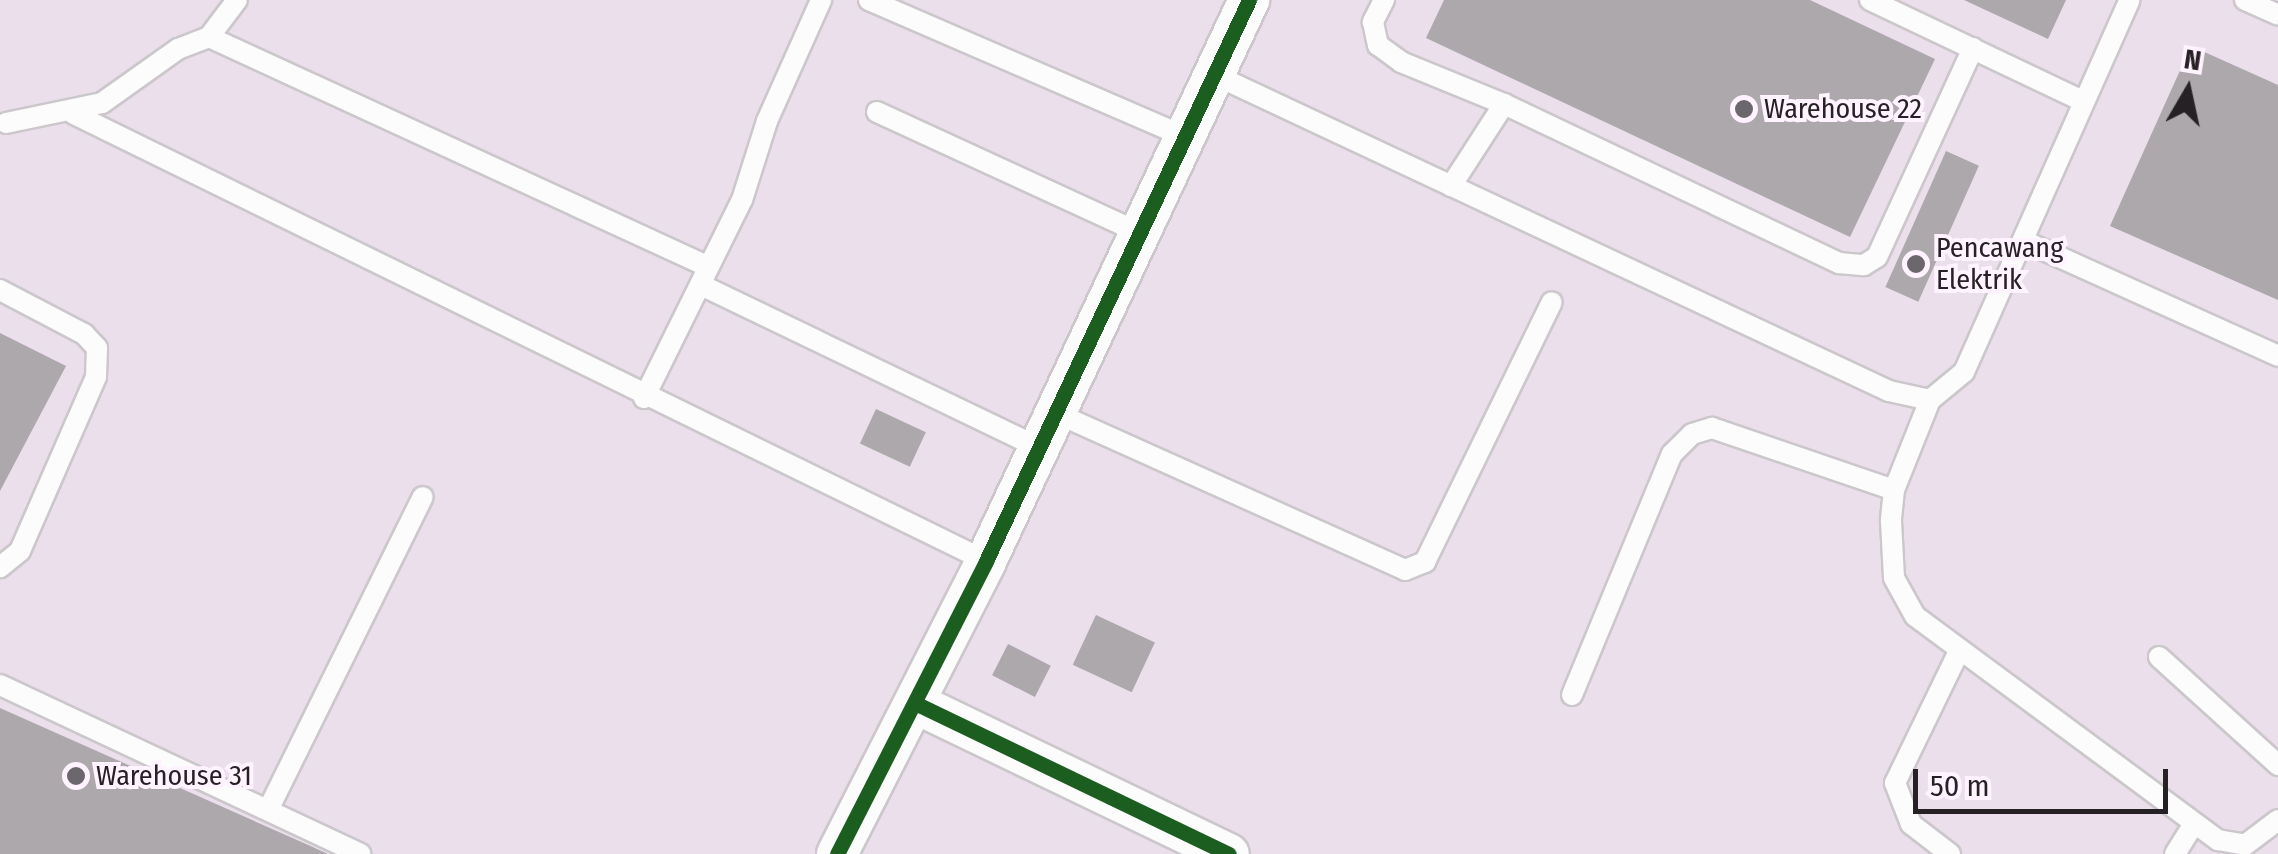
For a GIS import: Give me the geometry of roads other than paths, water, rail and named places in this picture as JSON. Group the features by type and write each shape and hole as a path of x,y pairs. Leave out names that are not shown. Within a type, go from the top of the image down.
{"street":[{"path":"837,854 986,560 1249,0"},
{"path":"916,704 1219,852"}],"lane":[{"path":"6,123 74,114 102,103 178,49 209,37 237,0"},
{"path":"644,398 705,276 821,0"},
{"path":"869,0 1186,137"},
{"path":"1384,0 1373,22 1378,45 1401,62 1504,104 1839,263 1864,265 1877,257 1973,48"},
{"path":"1870,0 2081,100"},
{"path":"2130,0 2081,100 2026,242 1964,372 1930,400 1894,490 1894,578 1916,616 1959,651 2218,840 2245,845 2278,820"},
{"path":"2245,0 2278,15"},
{"path":"209,37 705,276 1047,430 1405,570 1425,562 1552,302"},
{"path":"1216,74 1888,390 1930,400"},
{"path":"1451,186 1504,104"},
{"path":"877,112 1140,233"},
{"path":"74,114 644,398 986,560"},
{"path":"2026,242 2278,356"},
{"path":"0,290 84,334 97,348 96,377 20,551 0,567"},
{"path":"1572,695 1672,454 1692,434 1712,428 1894,490"},
{"path":"268,810 423,497"},
{"path":"1950,854 1911,824 1896,783 1959,651"},
{"path":"2159,656 2278,765"},
{"path":"0,684 360,854"},
{"path":"2175,854 2194,823"}],"place":[{"name":"Warehouse 22","path":"1744,109"},
{"name":"Pencawang Elektrik","path":"1916,264"},
{"name":"Warehouse 31","path":"76,776"}]}
